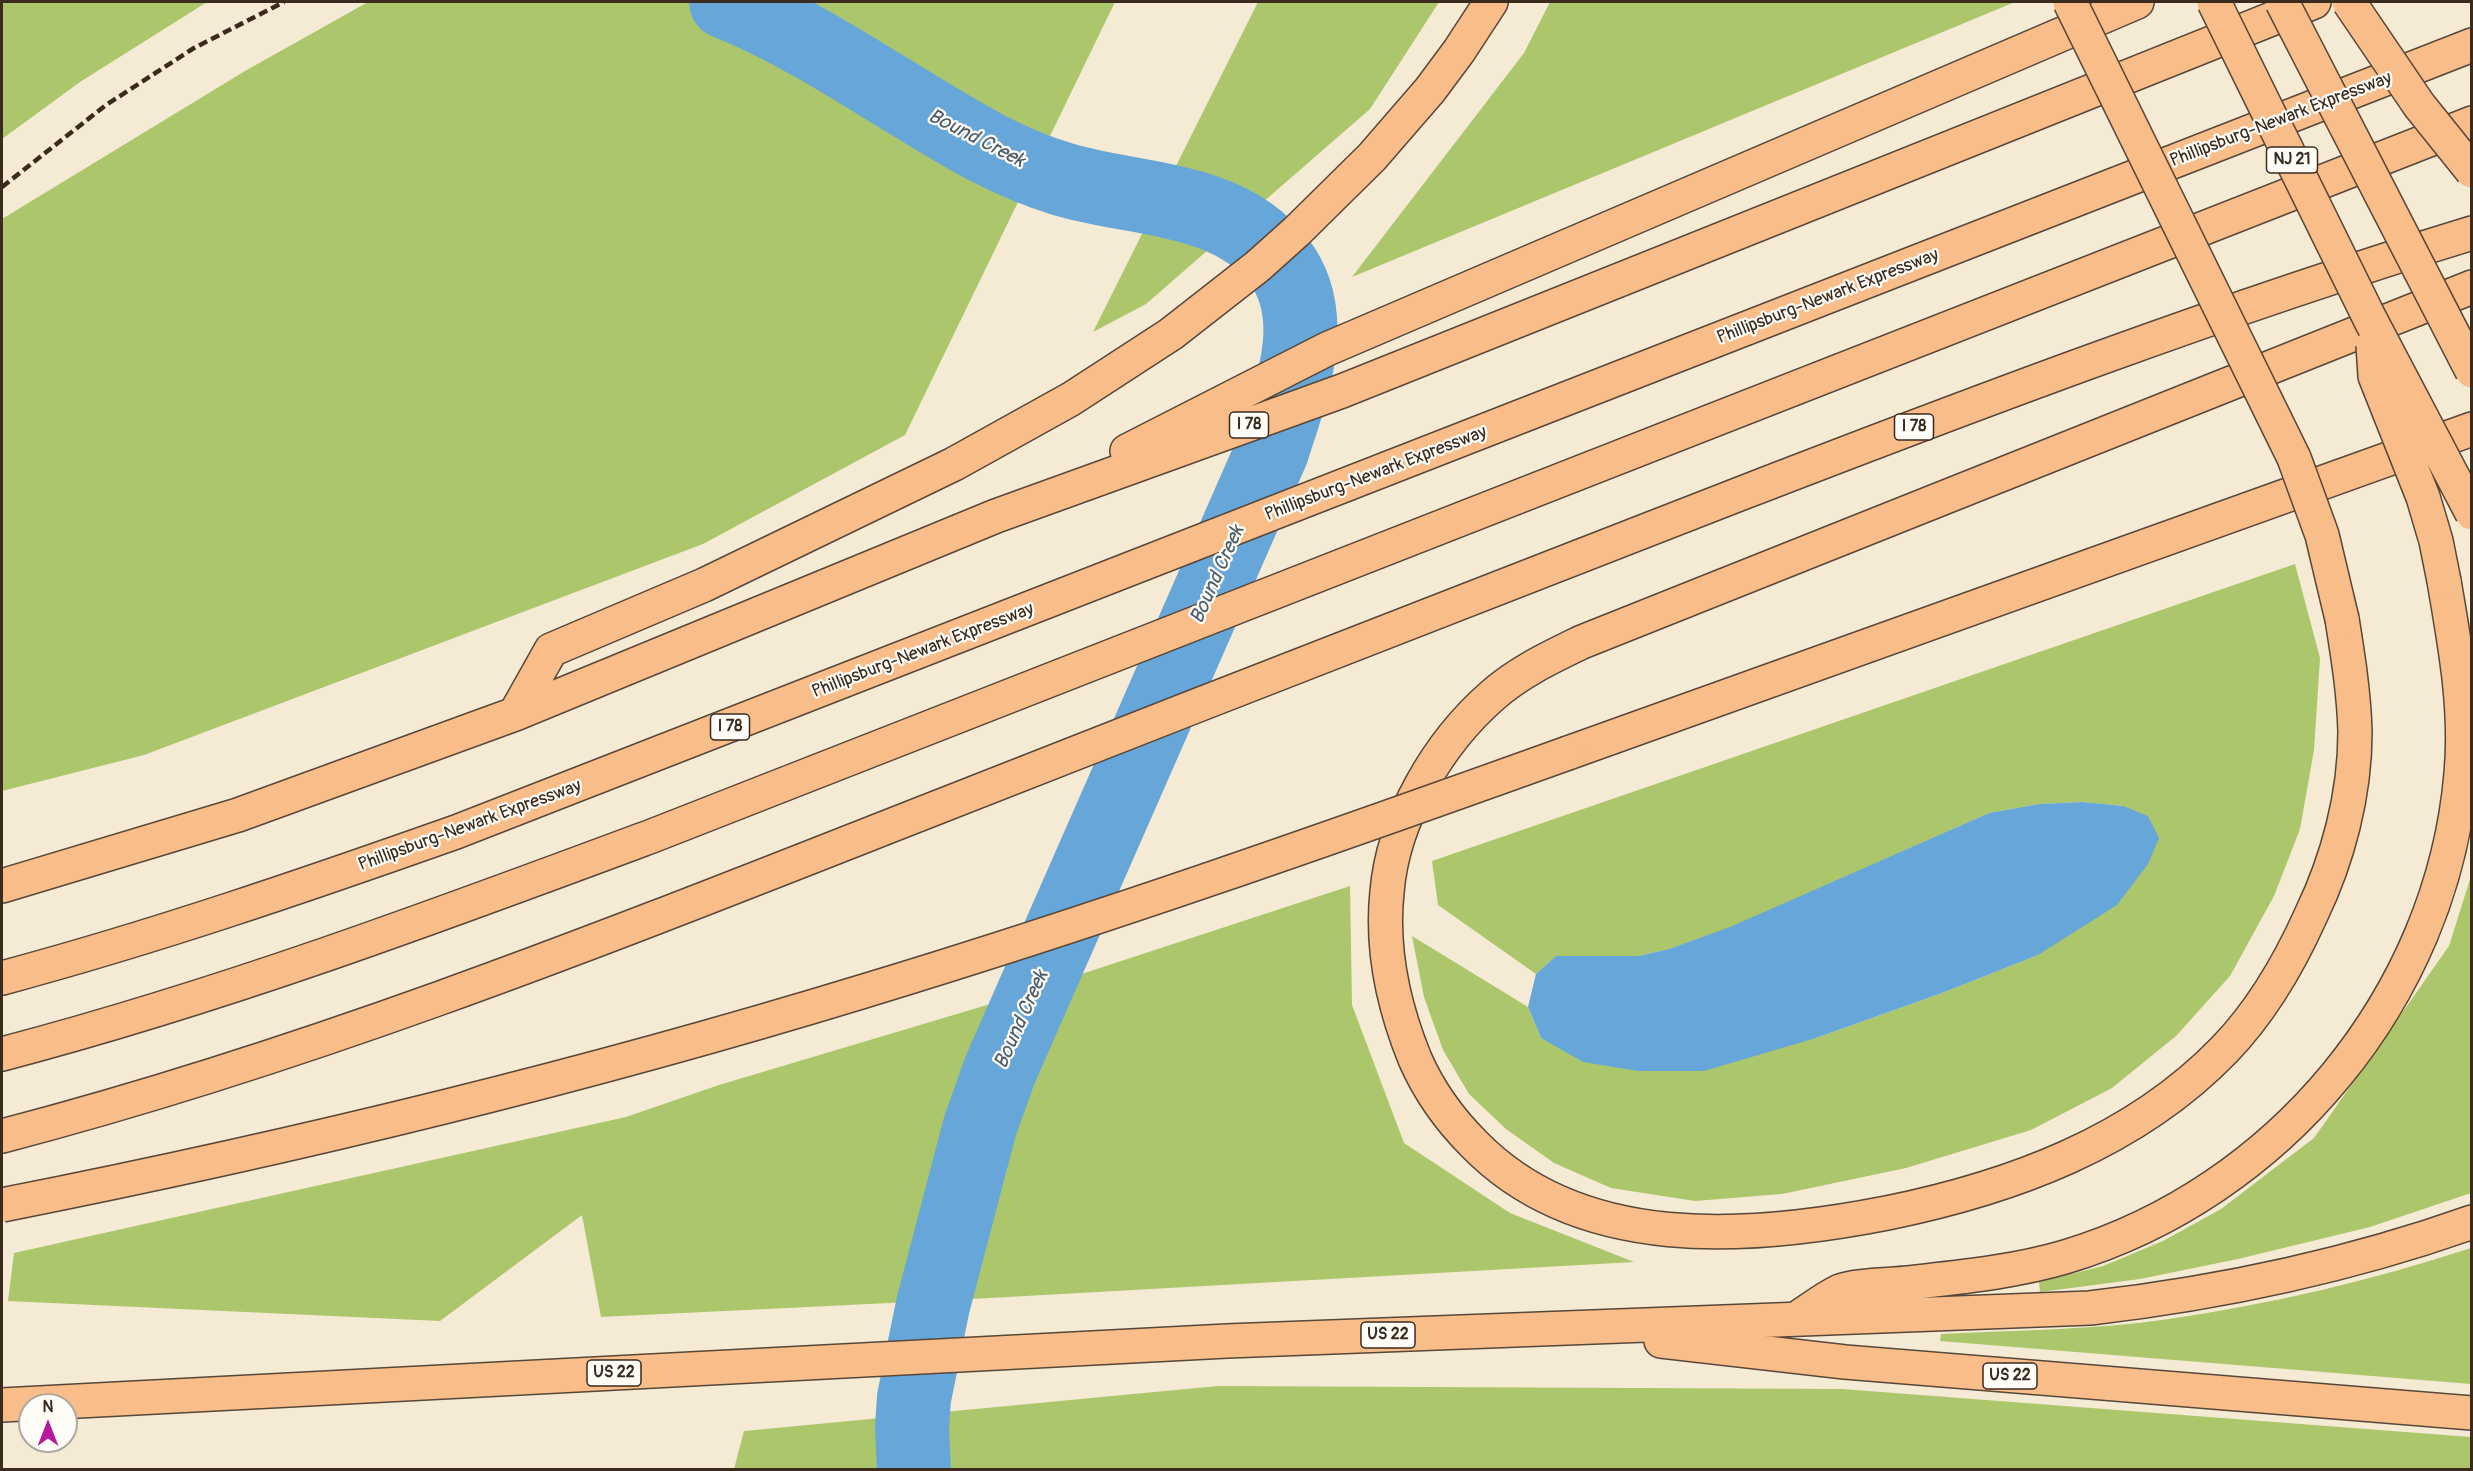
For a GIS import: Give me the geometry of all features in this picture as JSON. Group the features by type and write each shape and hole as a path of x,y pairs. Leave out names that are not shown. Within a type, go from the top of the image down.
{"highway":[{"path":"515,714 551,650 704,585 954,464 1071,399 1171,334 1274,252 1371,157 1430,90 1491,2"},
{"path":"2070,2 2294,458 2322,535 2342,618 2353,698 2355,735 2351,778 2339,841 2328,875 2297,946 2274,984 2224,1051 2155,1107 2122,1130 2046,1168 1953,1198 1820,1224 1737,1230 1651,1228 1623,1224 1566,1207 1538,1194 1510,1176 1483,1154 1460,1130 1437,1101 1420,1071 1408,1042 1389,976 1385,912 1388,878 1407,815 1425,779 1444,750 1491,696 1518,676 1582,642 2472,287"},
{"path":"996,516 1327,349 2137,2"},
{"name":"NJ 21","path":"2214,2 2370,319 2472,513"},
{"path":"2282,2 2472,371"},
{"name":"I 78","path":"2,886 238,815 515,714 996,516 1342,391 2314,2"},
{"path":"2349,2 2419,105 2472,171"},
{"name":"Phillipsburg-Newark Expressway","path":"2,978 176,927 319,881 456,832 2472,45"},
{"path":"2,1054 139,1015 375,939 769,791 2472,123"},
{"name":"I 78","path":"2,1136 191,1081 462,990 741,884 1838,456 2133,345 2278,295 2472,233"},
{"path":"1795,1320 1841,1290 1974,1275 2037,1265 2127,1235 2186,1206 2213,1189 2263,1150 2315,1100 2368,1032 2407,967 2424,930 2448,859 2460,784 2463,732 2460,687 2436,542 2423,498 2375,376 2370,319"},
{"path":"2,1205 293,1143 507,1090 795,1011 1156,898 2472,429"},
{"path":"1549,1328 2041,1312 2090,1308 2187,1296 2300,1273 2412,1243 2472,1222"},
{"name":"US 22","path":"2,1405 1227,1341 1549,1328 1845,1362 2472,1413"}],"green space":[{"path":"2,2 207,2 80,82 2,139"},
{"path":"368,2 1115,2 905,435 703,544 144,755 2,791 2,219 245,71"},
{"path":"1258,2 1439,2 1370,109 1146,304 1093,332"},
{"path":"1550,2 2015,2 1352,277 1524,53"},
{"path":"2295,564 2320,658 2314,750 2300,829 2274,896 2230,976 2176,1036 2112,1088 2031,1130 1906,1168 1782,1194 1695,1201 1611,1188 1554,1163 1506,1129 1469,1094 1443,1050 1424,997 1412,936 1528,1007 1541,1038 1638,1071 1816,1038 1942,993 2038,955 2123,806 2083,802 2039,804 1989,813 1730,928 1669,949 1638,956 1556,956 1536,974 1438,905 1432,861"},
{"path":"2471,876 2471,1193 2370,1227 2238,1259 2140,1279 2040,1292 2039,1282 2103,1266 2163,1241 2221,1209 2314,1138 2449,946"},
{"path":"1350,886 1352,1005 1404,1143 1510,1213 1634,1262 601,1317 582,1215 440,1321 8,1301 14,1253 626,1117 719,1085 987,1005"},
{"path":"2471,1248 2471,1384 1940,1341 1941,1334 2112,1325 2207,1313 2360,1281"},
{"path":"1218,1386 1842,1389 2471,1437 2471,1469 734,1469 744,1431"}],"water":[{"path":"2083,802 2123,806 2148,816 2159,838 2148,864 2117,905 2038,955 1942,993 1816,1038 1704,1071 1638,1071 1583,1062 1541,1038 1528,1007 1536,974 1556,956 1638,956 1669,949 1730,927 1989,813 2039,804"}],"waterway":[{"name":"Bound Creek","path":"726,2 813,45 957,131 1017,162 1062,179 1178,203 1233,223 1257,239 1278,260 1291,282 1298,305 1299,354 1294,379 1272,451 1000,1070 980,1126 933,1305 914,1398 912,1427 914,1470"}],"railway":[{"path":"2,187 106,105 194,48 284,2"}]}
